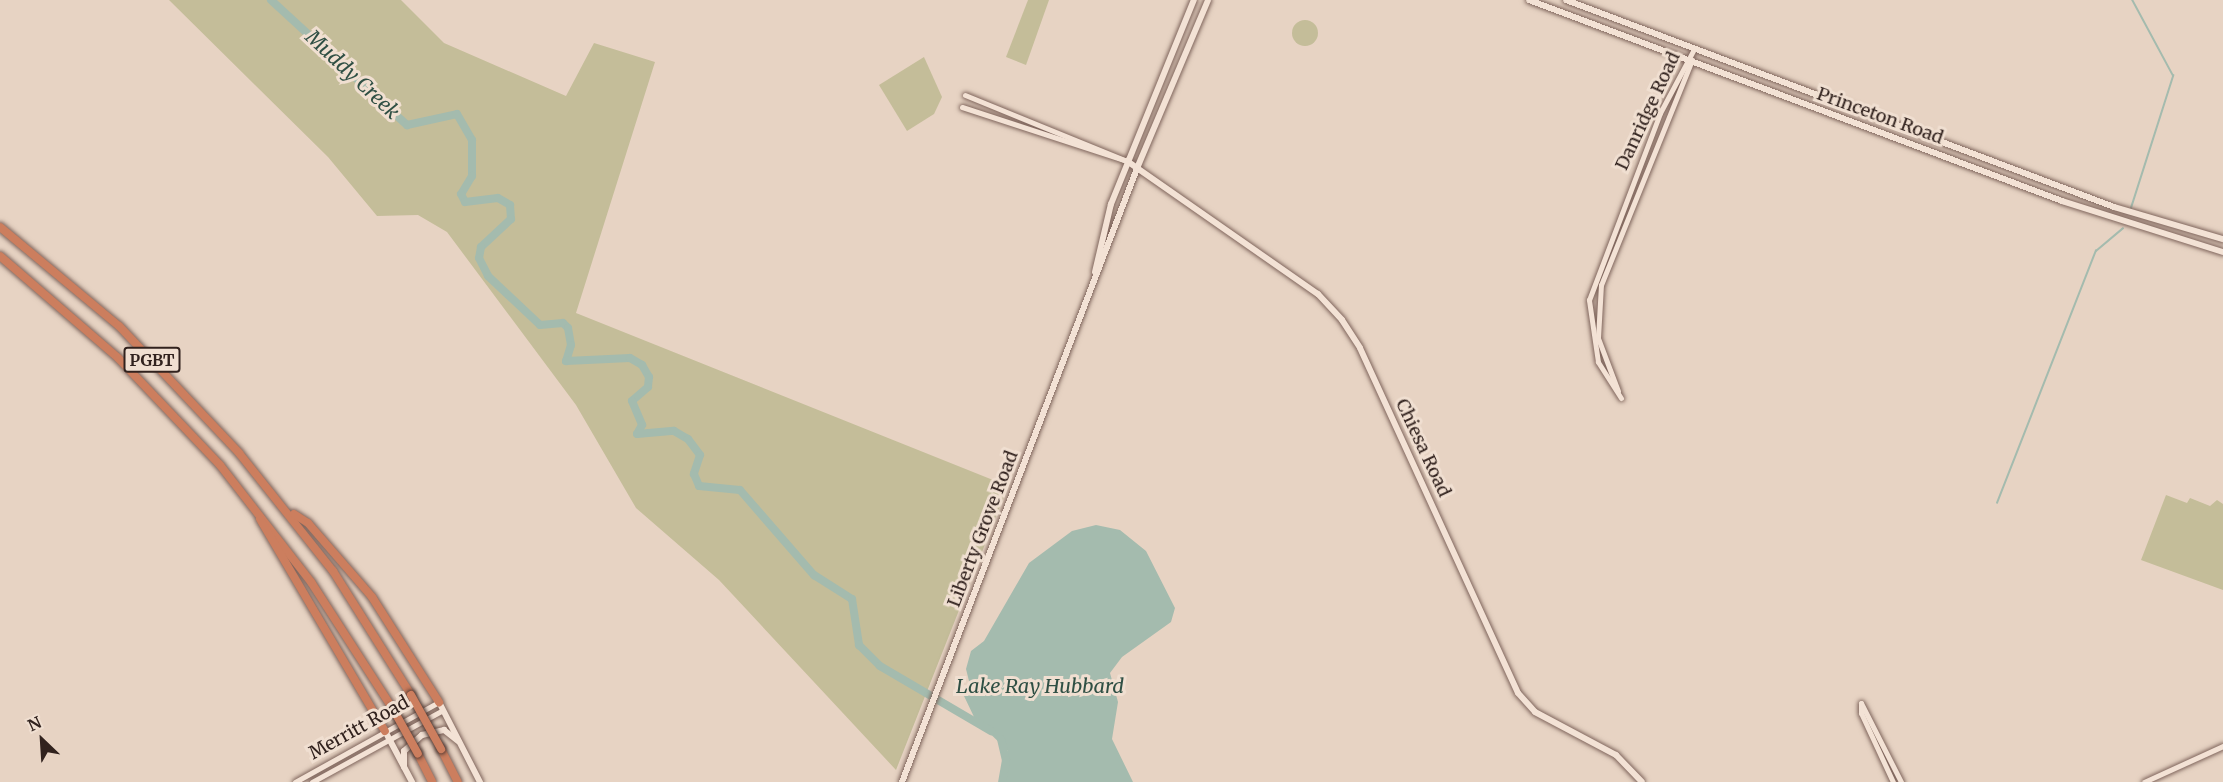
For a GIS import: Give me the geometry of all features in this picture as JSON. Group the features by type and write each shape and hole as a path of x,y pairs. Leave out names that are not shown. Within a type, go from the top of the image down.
{"highway":[{"name":"PGBT","path":"0,227 119,326 287,510 411,695 458,782"},
{"name":"PGBT","path":"0,256 118,358 253,505 321,595 393,710 432,782"},
{"path":"253,505 385,731"},
{"path":"287,510 308,523 372,597 441,706"}],"main road":[{"name":"Liberty Grove Road","path":"1092,287 1127,161 1194,0"},
{"name":"Liberty Grove Road","path":"902,782 1138,166 1208,0"},
{"name":"Princeton Road","path":"1529,0 2109,218 2223,252"},
{"name":"Princeton Road","path":"1566,0 2019,170 2056,186 2114,207 2223,238"},
{"path":"1634,40 1638,28"},
{"name":"Chiesa Road","path":"1127,161 1138,166 1318,294 1342,320 1360,348 1518,693 1535,712 1616,755 1642,782"},
{"path":"2014,183 2019,170"},
{"path":"2052,197 2056,186"},
{"path":"2109,218 2114,207"},
{"path":"2205,246 2208,234"},
{"path":"441,706 480,782"},
{"path":"404,767 408,745 435,730 444,730 463,746"},
{"path":"385,731 412,782"}],"street":[{"name":"Danridge Road","path":"1689,60 1601,285 1598,338 1622,398 1598,362 1589,300 1635,174 1694,49"},
{"path":"965,95 1127,161"},
{"path":"962,107 1127,161"},
{"path":"1893,782 1861,713 1861,703 1901,782"},
{"name":"Merritt Road","path":"295,782 385,731 441,706"},
{"name":"Merritt Road","path":"312,782 389,739 441,706"},
{"path":"2144,782 2223,746"}],"shaded area":[{"path":"169,0 401,0 444,43 566,96 594,43 655,62 576,313 1008,486 896,770 719,580 636,508 576,405 447,232 418,215 377,216 328,157"},
{"path":"1028,0 1049,0 1026,65 1006,57"},
{"path":"1305,20 1314,24 1318,33 1314,42 1305,46 1296,42 1292,33 1296,24"},
{"path":"924,57 942,97 934,114 907,131 879,85"},
{"path":"2166,495 2187,503 2190,498 2210,506 2217,500 2223,504 2223,590 2141,560"}],"water":[{"name":"Lake Ray Hubbard","path":"1096,525 1120,530 1146,551 1175,608 1171,622 1122,657 1110,673 1118,702 1112,739 1133,782 1002,782 1008,751 975,719 964,696 970,685 966,669 971,651 984,641 1029,563 1072,531"}],"waterway":[{"name":"Muddy Creek","path":"271,0 407,125 457,114 472,140 472,176 461,194 465,202 498,198 510,205 511,219 481,247 479,258 488,276 540,325 563,323 568,328 571,345 566,361 630,358 642,365 649,377 648,387 632,401 642,425 637,434 674,431 688,439 700,455 694,474 699,486 740,490 814,575 852,599 859,645 880,666 991,731"},
{"path":"2131,208 2173,76 2132,0"},
{"path":"1997,503 2096,251 2123,228"},
{"name":"Muddy Creek","path":"1001,739 1006,760 1002,782"}]}
